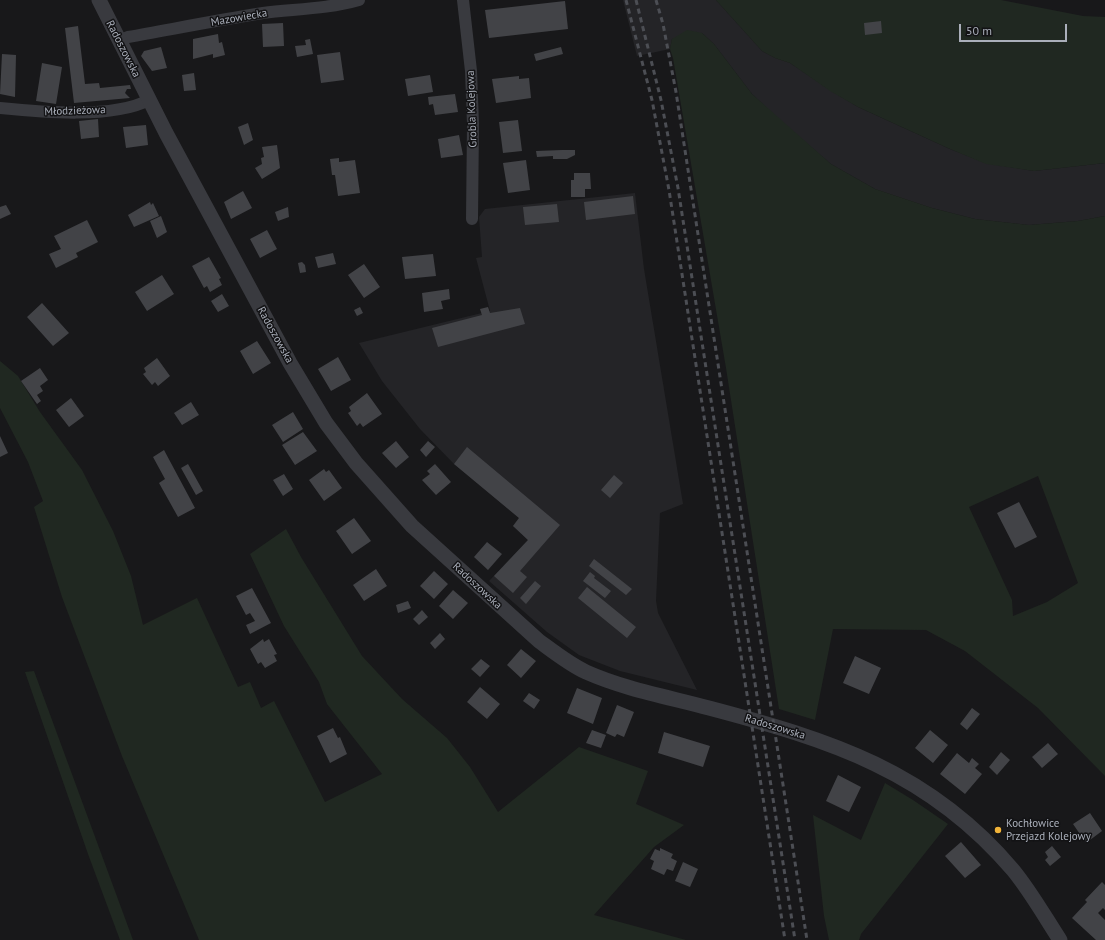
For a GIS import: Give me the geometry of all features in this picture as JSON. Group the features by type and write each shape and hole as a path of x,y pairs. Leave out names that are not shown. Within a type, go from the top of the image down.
{"street":[{"name":"Radoszowska","path":"99,0 149,100 315,406 356,463 381,494 412,526 539,641 556,654 585,671 619,684 752,719 812,738 870,760 928,792 954,811 974,829 1013,870 1060,940"},
{"name":"Mazowiecka","path":"119,41 128,37 248,16 341,5 360,0"},
{"name":"Grobla Kolejowa","path":"463,0 471,71 473,124 472,219"},
{"name":"Młodzieżowa","path":"0,108 40,112 76,112 117,109 141,104 149,100"}],"shaded area":[{"path":"623,0 716,0 762,51 775,58 790,63 858,107 950,149 986,163 1034,171 1105,163 1105,216 1078,221 1029,225 975,219 932,208 875,189 831,164 784,124 752,94 714,44 702,33 672,39 670,49 637,56"},
{"path":"716,0 1001,0 1083,16 1105,17 1105,163 1034,171 986,164 950,149 858,107 830,91 790,63 775,58 762,51"},
{"path":"687,30 702,33 714,44 752,94 831,164 875,189 932,208 975,219 1029,225 1078,221 1105,216 1105,776 1038,708 965,651 926,630 833,629 815,720 779,709 726,368 673,58 670,49 672,39","holes":["1038,476 1078,583 1047,602 1013,616 1012,600 969,507"]},
{"path":"635,193 644,269 683,504 660,513 656,601 658,613 697,690 620,671 579,655 547,632 489,581 528,540 513,526 519,518 454,464 420,429 382,381 359,343 490,311 476,258 482,257 479,217 485,209"},
{"path":"0,361 18,376 40,412 82,470 113,531 131,576 143,625 197,598 238,687 250,682 261,708 274,701 325,802 382,774 327,704 319,682 284,626 250,554 286,529 301,557 362,656 402,699 447,738 470,767 498,812 579,747 648,771 636,804 684,825 654,847 594,915 686,940 199,940 122,756 62,597 34,507 43,501 28,462 0,408"},
{"path":"34,671 133,940 120,940 88,854 25,672"},
{"path":"885,783 948,824 861,934 859,940 829,940 824,916 813,815 861,840"}],"building":[{"path":"565,1 568,29 489,38 485,10"},
{"path":"881,21 882,33 865,35 864,23"},
{"path":"283,23 284,46 263,47 262,24"},
{"path":"78,26 85,84 99,83 100,88 130,85 131,89 127,89 125,93 130,98 74,103 65,28"},
{"path":"218,34 219,43 222,42 225,55 213,58 213,54 193,59 193,39"},
{"path":"310,39 313,54 297,57 295,46 306,45 305,40"},
{"path":"161,47 167,68 152,71 141,56 144,51"},
{"path":"561,47 563,54 536,61 534,54"},
{"path":"340,52 344,80 321,83 317,55"},
{"path":"2,54 16,55 15,97 0,94"},
{"path":"42,63 62,67 56,104 36,101"},
{"path":"194,73 196,90 184,91 182,75"},
{"path":"430,75 433,92 408,96 405,79"},
{"path":"519,76 519,79 529,78 531,98 496,103 492,79"},
{"path":"455,94 458,112 435,115 433,104 429,105 428,97"},
{"path":"98,119 99,137 81,139 79,121"},
{"path":"518,120 522,151 503,153 499,122"},
{"path":"248,123 253,140 244,145 238,127"},
{"path":"146,125 148,145 126,148 123,127"},
{"path":"459,135 463,155 441,158 438,139"},
{"path":"277,145 280,168 262,179 255,168 262,164 261,158 264,157 262,147"},
{"path":"575,150 575,155 567,159 553,159 553,156 537,157 536,151"},
{"path":"339,158 339,162 355,160 360,193 338,196 335,175 332,175 330,159"},
{"path":"526,160 530,190 508,193 503,163"},
{"path":"574,173 590,173 591,189 585,189 585,197 571,197 571,180 574,180"},
{"path":"243,191 252,208 231,219 224,202"},
{"path":"633,196 635,214 586,220 584,202"},
{"path":"150,202 151,205 153,203 159,216 134,227 128,215"},
{"path":"557,204 559,222 525,225 523,207"},
{"path":"6,205 11,214 0,219 0,207"},
{"path":"288,207 289,217 278,221 275,212"},
{"path":"161,216 167,232 157,238 150,221"},
{"path":"87,220 98,242 76,253 78,257 56,268 49,254 61,249 54,236"},
{"path":"267,230 277,249 260,258 250,239"},
{"path":"333,253 336,264 318,268 315,257"},
{"path":"433,254 436,276 405,279 402,257"},
{"path":"209,257 221,278 219,279 222,285 210,292 207,286 204,288 192,266"},
{"path":"302,262 305,265 306,272 300,273 298,263"},
{"path":"364,264 380,287 364,298 348,275"},
{"path":"162,275 174,294 147,311 135,292"},
{"path":"449,289 450,299 441,301 443,309 424,312 422,293"},
{"path":"222,294 229,306 218,312 211,301"},
{"path":"42,303 69,333 53,346 27,317"},
{"path":"360,307 363,313 357,316 354,310"},
{"path":"488,307 490,313 520,308 525,324 438,347 432,328 482,315 480,309"},
{"path":"257,341 271,363 253,374 240,351"},
{"path":"338,357 351,380 331,391 318,369"},
{"path":"157,358 170,376 158,386 155,382 152,385 143,374 146,372 144,368"},
{"path":"40,368 48,380 40,386 43,391 37,395 41,401 37,404 21,381"},
{"path":"367,393 382,414 363,427 360,423 357,426 348,413 351,411 349,407"},
{"path":"71,398 84,416 69,427 56,410"},
{"path":"191,402 199,415 182,425 174,413"},
{"path":"293,412 303,429 283,442 272,425"},
{"path":"303,432 317,451 295,465 282,445"},
{"path":"0,436 8,453 0,457"},
{"path":"396,441 409,457 396,468 382,453"},
{"path":"428,441 435,447 426,457 420,450"},
{"path":"467,447 560,525 520,571 527,577 513,593 494,576 528,540 513,526 519,518 454,464"},
{"path":"164,450 195,508 178,517 159,483 165,479 153,457"},
{"path":"188,464 203,491 196,495 181,468"},
{"path":"435,464 451,482 436,495 422,480 430,474 427,471"},
{"path":"324,469 326,472 329,470 342,488 324,501 309,480"},
{"path":"284,474 293,489 283,496 273,480"},
{"path":"614,475 623,483 610,498 601,490"},
{"path":"1019,502 1037,537 1015,548 997,513"},
{"path":"354,518 371,541 352,554 336,531"},
{"path":"487,542 502,554 488,570 474,557"},
{"path":"594,559 632,589 626,595 589,566"},
{"path":"376,569 387,586 364,601 353,585"},
{"path":"434,571 448,584 434,599 420,586"},
{"path":"590,572 595,576 594,578 611,591 605,598 583,581"},
{"path":"535,581 541,586 526,604 520,598"},
{"path":"587,587 636,627 627,638 578,598"},
{"path":"252,588 271,623 250,634 246,625 255,621 250,613 246,615 236,596"},
{"path":"453,590 468,603 453,619 439,606"},
{"path":"408,601 411,608 398,613 396,605"},
{"path":"422,610 428,617 419,625 413,619"},
{"path":"440,633 445,639 435,649 430,643"},
{"path":"263,639 264,642 269,639 277,654 274,655 277,661 265,668 261,662 258,664 250,649"},
{"path":"521,649 536,661 521,678 507,665"},
{"path":"855,656 881,668 869,694 843,683"},
{"path":"481,659 490,666 480,677 471,669"},
{"path":"480,687 500,704 487,719 467,702"},
{"path":"577,688 602,698 593,724 567,713"},
{"path":"529,693 540,700 534,709 523,701"},
{"path":"617,705 634,712 624,737 617,734 615,737 606,733"},
{"path":"972,708 980,714 967,730 960,724"},
{"path":"333,728 338,738 340,737 347,754 330,763 317,736"},
{"path":"592,730 606,735 601,748 586,743"},
{"path":"930,730 948,745 933,763 915,748"},
{"path":"664,732 710,746 703,767 658,753"},
{"path":"1048,743 1058,754 1042,768 1032,757"},
{"path":"1001,752 1010,760 997,775 989,767"},
{"path":"957,753 969,763 972,758 979,764 975,768 982,774 965,794 940,774"},
{"path":"838,775 861,787 849,812 826,801"},
{"path":"1090,813 1102,831 1086,843 1073,824"},
{"path":"961,842 981,865 965,878 945,856"},
{"path":"1052,846 1061,857 1050,866 1045,860 1048,857 1045,852"},
{"path":"660,848 673,854 671,858 677,861 673,871 667,869 664,875 651,869 654,861 650,859 655,849 660,851"},
{"path":"683,862 698,869 690,887 675,881"},
{"path":"1102,882 1105,885 1105,910 1103,908 1098,913 1105,920 1105,940 1096,940 1072,918 1087,902 1085,900"}],"railway":[{"path":"626,0 652,100 669,190 785,940"},
{"path":"636,0 661,100 678,188 795,940"},
{"path":"656,0 663,24 676,92 807,940"}],"place":[{"name":"Kochłowice Przejazd Kolejowy","path":"998,830"}]}
